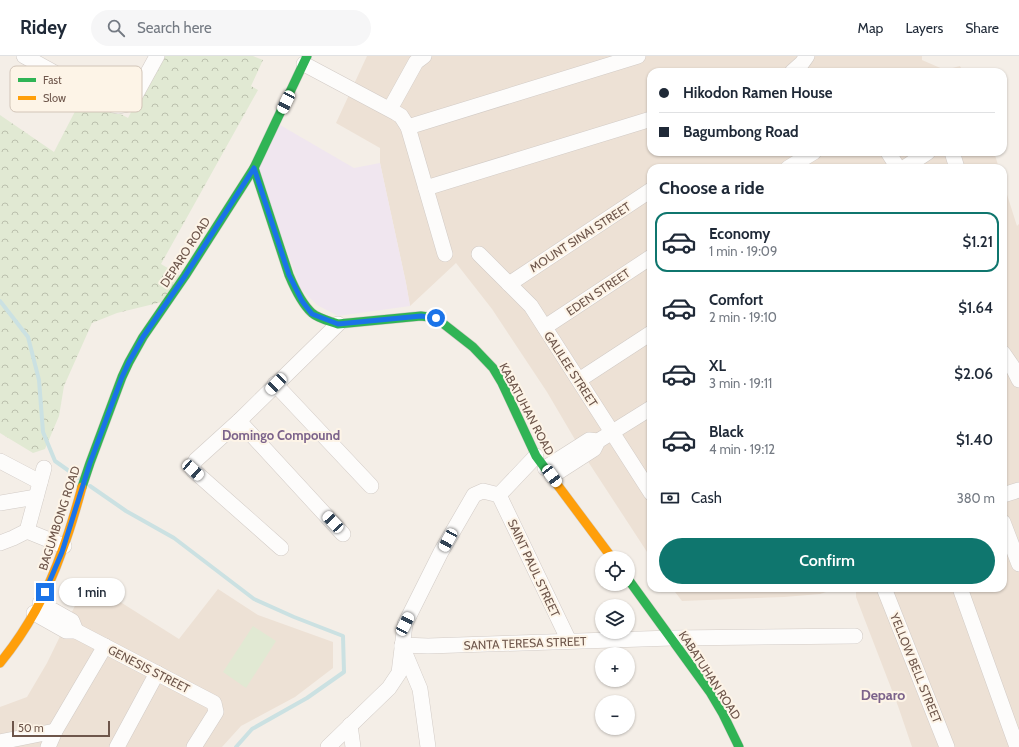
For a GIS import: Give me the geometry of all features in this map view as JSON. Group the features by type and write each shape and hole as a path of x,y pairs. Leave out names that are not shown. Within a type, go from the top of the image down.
{"street":[{"path":"24,56 45,61"},
{"path":"142,83 157,56"},
{"path":"390,110 416,62 424,56"},
{"path":"408,127 638,56"},
{"path":"796,68 808,56"},
{"path":"305,60 401,116 408,127 445,254"},
{"name":"DEPARO ROAD","path":"90,463 129,362 143,337 185,276 254,168 305,60"},
{"path":"426,188 647,120"},
{"path":"794,164 808,156"},
{"path":"910,164 922,156"},
{"name":"KABATUHAN ROAD","path":"254,168 289,275 296,291 312,314 338,324 421,316 436,318 449,327 473,347 492,368 502,383 544,467 607,551"},
{"name":"MOUNT SINAI STREET","path":"509,284 647,193"},
{"name":"GALILEE STREET","path":"479,254 531,306 647,485"},
{"name":"EDEN STREET","path":"545,328 647,259"},
{"path":"281,548 193,470 193,465 196,460 338,324"},
{"path":"579,380 647,336"},
{"path":"1007,359 1019,380"},
{"path":"276,384 371,486"},
{"path":"328,747 389,688 396,679 399,673 405,624 441,552 474,495 483,491 499,495 588,440 598,441 647,410"},
{"path":"238,421 343,534"},
{"path":"0,461 42,475 27,531 0,543"},
{"name":"BAGUMBONG ROAD","path":"0,663 9,652 37,608 50,582 64,546 90,463"},
{"path":"1007,494 1019,490"},
{"name":"SAINT PAUL STREET","path":"499,495 568,641"},
{"path":"0,503 36,497"},
{"path":"27,531 64,546"},
{"path":"1007,532 1019,564"},
{"name":"KABATUHAN ROAD","path":"635,588 710,692 723,714 739,747"},
{"name":"YELLOW BELL STREET","path":"886,592 946,747"},
{"path":"961,592 1017,747"},
{"name":"GENESIS STREET","path":"37,608 72,620 76,631 214,703 216,712 194,747"},
{"name":"SANTA TERESA STREET","path":"402,645 428,646 672,638 855,636"},
{"path":"402,645 420,689 428,747"},
{"path":"48,747 55,731 105,646"},
{"path":"117,747 157,673"},
{"path":"350,725 353,747"},
{"path":"0,742 55,731"}],"shaded area":[{"path":"367,56 922,56 922,60 940,68 647,68 647,156 995,156 998,164 647,164 647,552 587,460 547,392 492,309 456,263 410,306 380,163 380,148 336,123"},
{"path":"280,125 354,168 380,163 410,306 338,316 317,305 301,289 257,168"},
{"path":"1007,195 1017,226 1019,224 1019,747 912,747 898,706 856,597 856,592 1007,592"},
{"path":"87,581 179,639 218,589 258,615 333,642 333,668 295,697 241,726 222,747 0,747 0,707 27,697 47,663"},
{"path":"675,592 826,592 820,594 784,597 682,601"}],"green space":[{"path":"160,56 253,56 263,60 251,86 258,90 161,264 181,276 162,302 117,313 92,323 64,386 59,416 45,449 33,453 0,433 0,115 54,152 75,112 117,112 128,118 131,112 142,112 142,91"},
{"path":"253,626 276,641 246,688 223,672"}],"waterway":[{"path":"0,301 28,337 39,380 43,432 55,461 79,478"},
{"path":"90,486 126,511 174,538 254,599 294,617 343,636 344,672 307,698 252,729 236,747"}],"traffic: fast":[{"path":"82,487 122,377 129,362 143,337 185,276 254,168 307,56"},
{"path":"254,168 289,275 293,285 308,309 318,317 338,324 421,316 436,318 473,347 493,368 502,383 536,456 553,479"},
{"path":"635,589 710,692 723,714 739,747"}],"traffic: slow":[{"path":"553,479 607,551"},
{"path":"0,663 28,624 50,581 68,535 82,487"}],"district":[{"name":"Domingo Compound","path":"281,435"},
{"name":"Deparo","path":"883,695"}],"route":[{"path":"45,592 62,552 90,463 129,362 143,337 185,276 254,168 289,275 296,291 312,314 324,320 338,324 421,316 436,318"}]}
